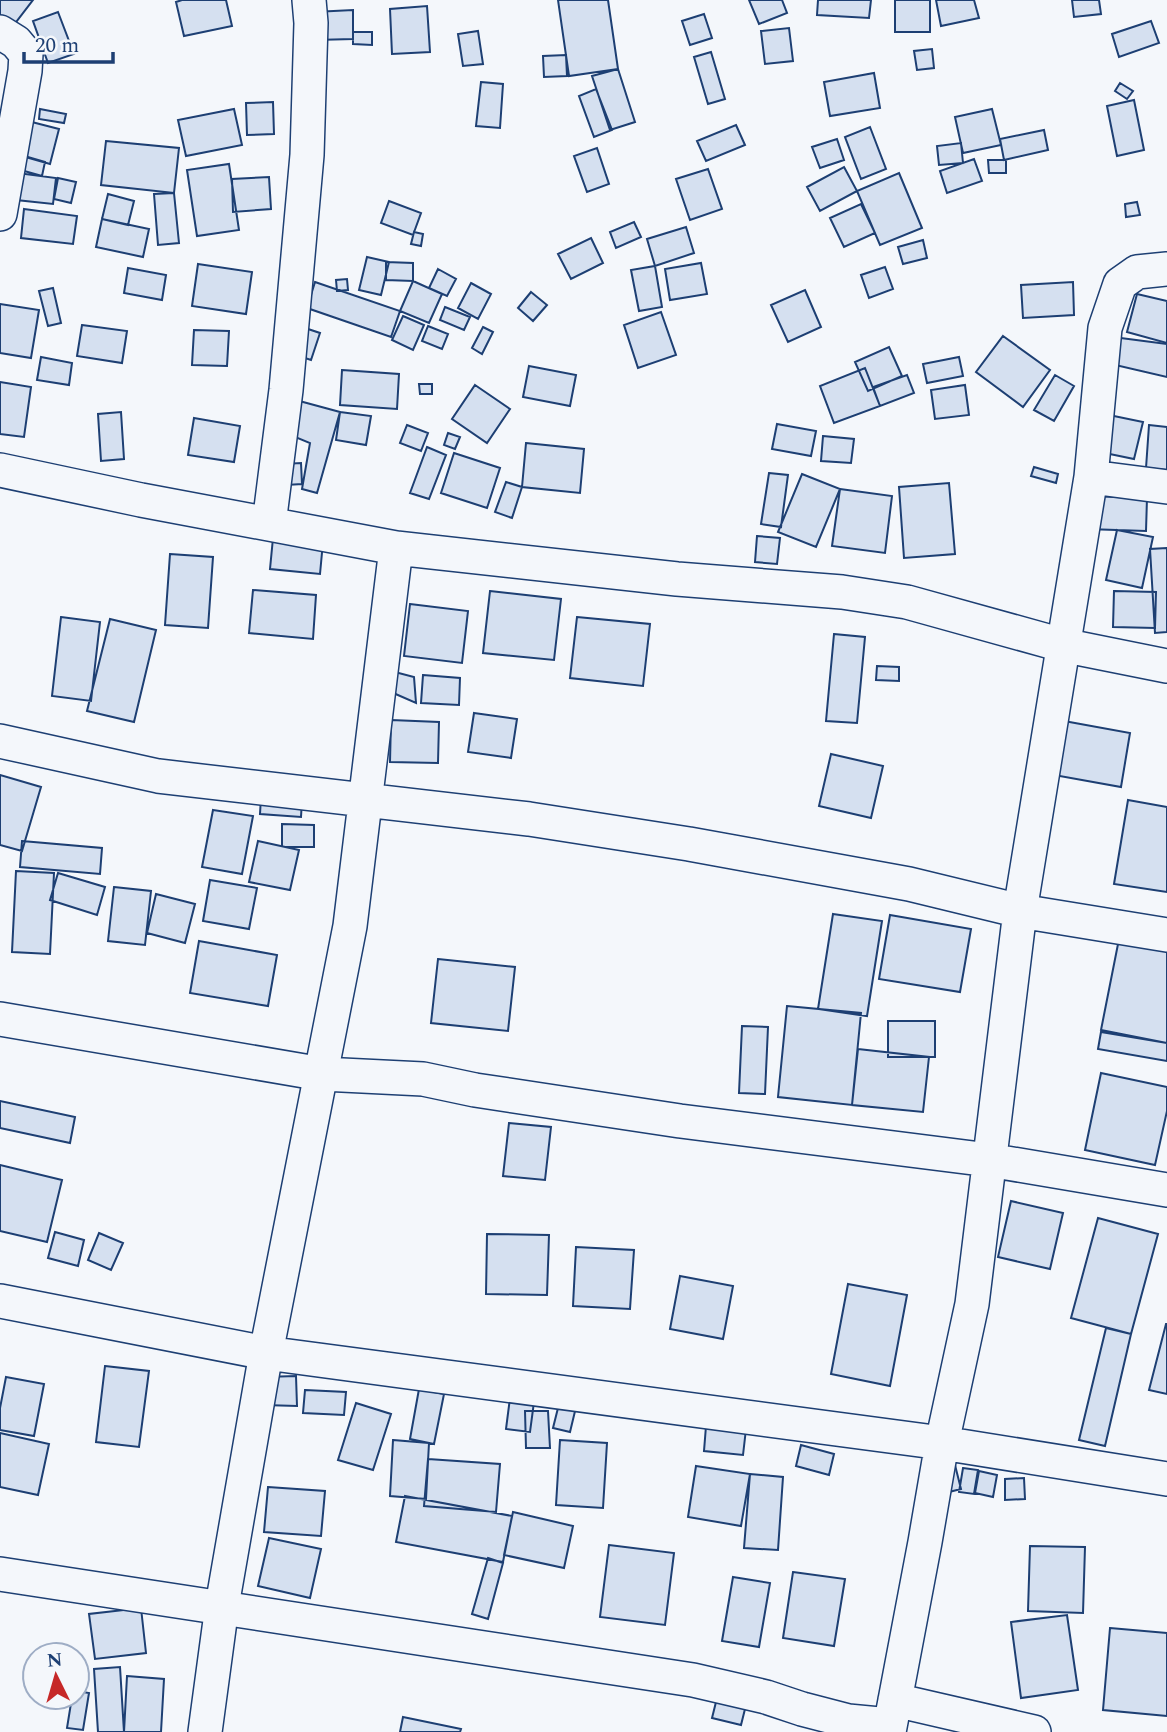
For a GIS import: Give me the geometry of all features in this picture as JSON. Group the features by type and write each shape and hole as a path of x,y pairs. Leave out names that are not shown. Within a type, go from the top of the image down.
{"street":[{"path":"269,524 286,390 307,155 311,23 309,0"},
{"path":"0,32 16,42 26,54 0,214"},
{"path":"891,1719 942,1443 972,1304 1020,911 1091,477 1105,328 1113,298 1120,284 1137,272 1167,269"},
{"path":"0,470 396,548 677,579 842,592 894,600 1062,645 1167,666"},
{"path":"1091,477 1167,487"},
{"path":"205,1732 222,1606 266,1353 350,926 396,548"},
{"path":"0,741 158,776 529,819 690,844 909,884 1020,911 1167,935"},
{"path":"0,1019 322,1074 423,1079 475,1090 680,1121 989,1160 1167,1190"},
{"path":"0,1301 266,1353 942,1443 1167,1479"},
{"path":"0,1574 693,1680 766,1697 848,1721 891,1719 1034,1732"}],"building":[{"path":"0,0 33,0 13,26 0,16"},
{"path":"226,0 232,26 184,36 176,2"},
{"path":"558,0 608,0 618,69 569,76"},
{"path":"749,0 782,0 787,13 759,24"},
{"path":"818,0 871,0 869,18 817,15"},
{"path":"895,0 930,0 930,32 895,32"},
{"path":"936,0 974,0 979,18 941,26"},
{"path":"1072,0 1099,0 1101,14 1074,17"},
{"path":"427,6 430,52 392,54 390,9"},
{"path":"353,10 353,39 315,40 314,12"},
{"path":"58,12 74,54 48,63 33,21"},
{"path":"704,14 712,38 690,45 682,21"},
{"path":"1151,21 1159,43 1119,57 1112,34"},
{"path":"789,28 793,61 765,64 761,31"},
{"path":"478,31 483,64 463,66 458,34"},
{"path":"353,32 372,32 372,45 353,44"},
{"path":"932,49 934,68 917,70 914,51"},
{"path":"711,52 725,99 708,104 694,57"},
{"path":"566,55 567,76 544,77 543,56"},
{"path":"618,69 635,122 610,130 592,76"},
{"path":"874,73 880,108 830,116 824,82"},
{"path":"481,82 503,84 500,128 476,126"},
{"path":"1120,83 1133,91 1127,99 1115,91"},
{"path":"596,89 612,130 594,137 579,96"},
{"path":"1134,100 1144,150 1117,156 1107,106"},
{"path":"273,102 274,134 247,135 246,103"},
{"path":"40,109 66,114 64,123 39,119"},
{"path":"234,109 242,145 186,156 178,120"},
{"path":"992,109 1001,145 963,153 955,117"},
{"path":"24,120 59,129 50,164 15,154"},
{"path":"736,125 745,145 706,161 697,141"},
{"path":"870,127 886,169 861,179 845,137"},
{"path":"1044,130 1048,150 1004,160 1000,139"},
{"path":"837,139 844,160 820,168 812,147"},
{"path":"106,141 179,148 174,193 101,185"},
{"path":"961,143 963,163 939,165 937,146"},
{"path":"597,148 609,184 587,192 574,156"},
{"path":"14,153 45,162 42,176 10,167"},
{"path":"974,159 982,181 947,193 940,171"},
{"path":"988,160 1006,160 1006,173 989,173"},
{"path":"229,164 239,230 197,236 187,170"},
{"path":"844,167 857,191 820,211 807,187"},
{"path":"708,169 722,209 690,220 676,179"},
{"path":"10,172 56,178 53,204 7,199"},
{"path":"899,173 922,228 880,245 857,191"},
{"path":"269,177 271,209 233,212 232,179"},
{"path":"58,178 76,182 71,203 54,199"},
{"path":"174,193 179,243 158,245 154,194"},
{"path":"108,194 134,201 128,225 102,219"},
{"path":"389,201 421,213 413,235 381,223"},
{"path":"1137,202 1140,215 1126,217 1125,204"},
{"path":"861,204 875,233 844,247 830,218"},
{"path":"24,209 77,216 73,244 21,238"},
{"path":"102,219 149,229 143,257 96,247"},
{"path":"634,222 641,237 616,248 610,232"},
{"path":"686,227 694,253 655,266 647,239"},
{"path":"414,232 423,234 421,246 411,244"},
{"path":"591,238 603,263 571,279 558,254"},
{"path":"923,240 927,258 903,264 898,247"},
{"path":"367,257 389,262 381,295 359,290"},
{"path":"386,262 413,263 413,281 386,280"},
{"path":"701,263 707,294 670,300 665,269"},
{"path":"198,264 252,272 246,314 192,306"},
{"path":"655,266 662,307 639,311 631,270"},
{"path":"885,267 893,289 869,298 861,275"},
{"path":"128,268 166,275 162,300 124,293"},
{"path":"438,269 456,279 447,296 429,288"},
{"path":"347,279 348,290 337,291 336,280"},
{"path":"413,281 442,294 429,323 400,311"},
{"path":"315,282 400,311 391,337 307,308"},
{"path":"1073,282 1074,315 1023,318 1021,285"},
{"path":"471,283 491,294 478,319 458,308"},
{"path":"53,288 61,323 48,326 39,291"},
{"path":"805,290 821,327 788,342 771,305"},
{"path":"531,292 547,305 533,321 518,308"},
{"path":"1137,294 1167,301 1167,343 1127,332"},
{"path":"0,304 39,310 31,358 0,353"},
{"path":"445,307 470,317 464,330 440,320"},
{"path":"661,312 676,355 638,368 624,325"},
{"path":"403,316 424,325 413,350 392,340"},
{"path":"82,325 127,331 122,363 77,356"},
{"path":"299,326 320,333 311,360 290,353"},
{"path":"428,326 448,334 442,349 422,341"},
{"path":"483,327 493,332 482,354 472,348"},
{"path":"194,330 229,331 227,366 192,365"},
{"path":"1003,336 1050,370 1023,407 976,372"},
{"path":"1113,337 1167,344 1167,377 1111,364"},
{"path":"889,347 902,376 868,391 855,362"},
{"path":"41,357 72,363 69,385 37,380"},
{"path":"959,357 963,376 927,383 923,364"},
{"path":"529,366 576,375 570,406 523,397"},
{"path":"865,368 880,406 834,423 820,386"},
{"path":"342,370 399,374 397,409 340,405"},
{"path":"907,375 914,393 880,406 873,387"},
{"path":"1055,375 1074,386 1054,421 1034,410"},
{"path":"0,382 31,387 24,437 0,434"},
{"path":"419,384 432,384 432,394 420,394"},
{"path":"475,385 510,409 487,443 452,419"},
{"path":"965,385 969,415 935,419 931,390"},
{"path":"292,399 340,412 317,493 302,489 310,443 283,432"},
{"path":"121,412 124,459 101,461 98,414"},
{"path":"340,412 371,416 366,445 336,440"},
{"path":"1109,415 1143,422 1134,459 1100,452"},
{"path":"194,418 240,426 234,462 188,455"},
{"path":"777,424 816,431 811,456 772,449"},
{"path":"407,425 428,433 421,451 400,443"},
{"path":"1149,425 1167,427 1167,470 1146,468"},
{"path":"448,433 460,437 455,449 444,445"},
{"path":"823,436 854,439 851,463 821,461"},
{"path":"526,443 584,449 580,493 522,487"},
{"path":"427,447 446,455 429,499 410,493"},
{"path":"454,453 500,468 487,508 441,493"},
{"path":"301,463 302,484 286,485 284,464"},
{"path":"1034,467 1058,474 1056,483 1031,476"},
{"path":"769,473 788,475 781,527 761,524"},
{"path":"802,474 840,489 816,547 778,532"},
{"path":"506,482 522,487 512,518 495,512"},
{"path":"949,483 955,554 904,558 899,487"},
{"path":"840,489 892,496 885,553 832,546"},
{"path":"1088,496 1147,498 1146,531 1087,529"},
{"path":"1117,530 1153,537 1142,588 1106,580"},
{"path":"757,536 780,538 777,564 755,562"},
{"path":"273,538 323,542 320,574 270,569"},
{"path":"1167,548 1167,632 1155,633 1150,549"},
{"path":"170,554 213,557 208,628 165,625"},
{"path":"253,590 316,595 313,639 249,633"},
{"path":"490,591 561,599 554,660 483,653"},
{"path":"1114,591 1156,592 1155,628 1113,627"},
{"path":"410,604 468,611 462,663 404,656"},
{"path":"61,617 100,622 91,701 52,696"},
{"path":"577,617 650,624 643,686 570,678"},
{"path":"110,619 156,630 134,722 87,711"},
{"path":"834,634 865,637 857,723 826,721"},
{"path":"877,666 899,667 899,681 876,680"},
{"path":"391,671 414,677 416,703 391,692"},
{"path":"423,675 460,678 459,705 421,703"},
{"path":"474,713 517,719 511,758 468,752"},
{"path":"391,720 439,722 438,763 390,762"},
{"path":"1064,721 1130,733 1121,787 1054,775"},
{"path":"831,754 883,766 871,818 819,806"},
{"path":"0,775 41,787 22,851 0,845"},
{"path":"261,797 302,800 301,817 260,814"},
{"path":"1128,800 1167,807 1167,892 1114,884"},
{"path":"213,810 253,816 242,874 202,867"},
{"path":"282,824 314,825 314,847 282,847"},
{"path":"22,841 102,848 100,874 20,867"},
{"path":"258,841 299,850 290,890 249,882"},
{"path":"16,871 54,873 50,954 12,952"},
{"path":"58,873 105,887 97,915 50,900"},
{"path":"210,880 257,888 249,929 203,921"},
{"path":"114,887 151,891 145,945 108,941"},
{"path":"156,894 195,904 185,943 147,933"},
{"path":"833,914 882,921 867,1016 818,1009"},
{"path":"890,915 971,929 960,992 879,979"},
{"path":"1119,939 1167,949 1167,1043 1101,1030"},
{"path":"199,941 277,955 268,1006 190,993"},
{"path":"438,959 515,967 508,1031 431,1023"},
{"path":"787,1006 861,1013 852,1105 778,1097"},
{"path":"888,1021 935,1021 935,1057 888,1057"},
{"path":"742,1026 768,1027 765,1094 739,1093"},
{"path":"1101,1032 1167,1043 1167,1061 1098,1049"},
{"path":"858,1049 929,1057 923,1112 852,1105"},
{"path":"1101,1073 1167,1087 1167,1111 1155,1165 1085,1150"},
{"path":"0,1101 75,1117 70,1143 0,1128"},
{"path":"509,1123 551,1127 545,1180 503,1176"},
{"path":"0,1165 62,1180 47,1242 0,1231"},
{"path":"1011,1201 1063,1213 1050,1269 998,1257"},
{"path":"1098,1218 1158,1234 1131,1334 1071,1318"},
{"path":"55,1232 84,1240 78,1266 48,1258"},
{"path":"99,1233 123,1243 111,1270 88,1260"},
{"path":"487,1234 549,1235 547,1295 486,1294"},
{"path":"576,1247 634,1250 630,1309 573,1306"},
{"path":"680,1276 733,1286 723,1339 670,1329"},
{"path":"848,1284 907,1295 890,1386 831,1374"},
{"path":"1167,1324 1167,1394 1149,1390"},
{"path":"1106,1328 1131,1334 1105,1446 1079,1440"},
{"path":"105,1366 149,1371 139,1447 96,1442"},
{"path":"296,1376 297,1406 264,1405 264,1377"},
{"path":"6,1377 44,1384 34,1436 0,1430 0,1408"},
{"path":"419,1389 444,1394 434,1444 410,1439"},
{"path":"305,1390 346,1392 344,1415 303,1413"},
{"path":"510,1398 534,1402 530,1432 506,1429"},
{"path":"356,1403 391,1414 373,1470 338,1460"},
{"path":"559,1404 576,1407 570,1432 553,1428"},
{"path":"525,1411 548,1411 550,1448 526,1448"},
{"path":"706,1426 746,1429 743,1455 704,1451"},
{"path":"0,1433 49,1444 38,1495 0,1487"},
{"path":"393,1440 429,1443 426,1499 390,1496"},
{"path":"560,1440 607,1443 603,1508 556,1505"},
{"path":"801,1445 834,1454 829,1475 796,1466"},
{"path":"428,1459 500,1464 496,1512 424,1506"},
{"path":"955,1465 961,1489 949,1492 945,1467"},
{"path":"696,1466 750,1474 741,1526 688,1517"},
{"path":"963,1468 978,1470 974,1494 959,1492"},
{"path":"979,1471 997,1475 993,1497 975,1493"},
{"path":"750,1474 783,1477 778,1550 744,1548"},
{"path":"1024,1478 1025,1499 1005,1500 1005,1479"},
{"path":"268,1487 325,1491 321,1536 264,1532"},
{"path":"405,1496 512,1516 503,1562 396,1542"},
{"path":"513,1512 573,1526 564,1568 504,1555"},
{"path":"269,1538 321,1549 310,1598 258,1586"},
{"path":"609,1545 674,1553 665,1625 600,1617"},
{"path":"1030,1546 1085,1547 1083,1613 1028,1611"},
{"path":"488,1558 503,1563 488,1619 472,1614"},
{"path":"793,1572 845,1579 834,1646 783,1638"},
{"path":"733,1577 770,1583 759,1647 722,1641"},
{"path":"141,1608 146,1653 95,1659 89,1614"},
{"path":"1067,1615 1078,1690 1021,1698 1011,1622"},
{"path":"1110,1628 1167,1633 1167,1716 1103,1710"},
{"path":"120,1667 124,1732 98,1732 94,1669"},
{"path":"127,1676 164,1679 161,1732 124,1732"},
{"path":"718,1694 747,1701 741,1725 712,1718"},
{"path":"70,1711 86,1711 83,1730 67,1728"},
{"path":"403,1717 461,1729 460,1732 400,1732"}]}
